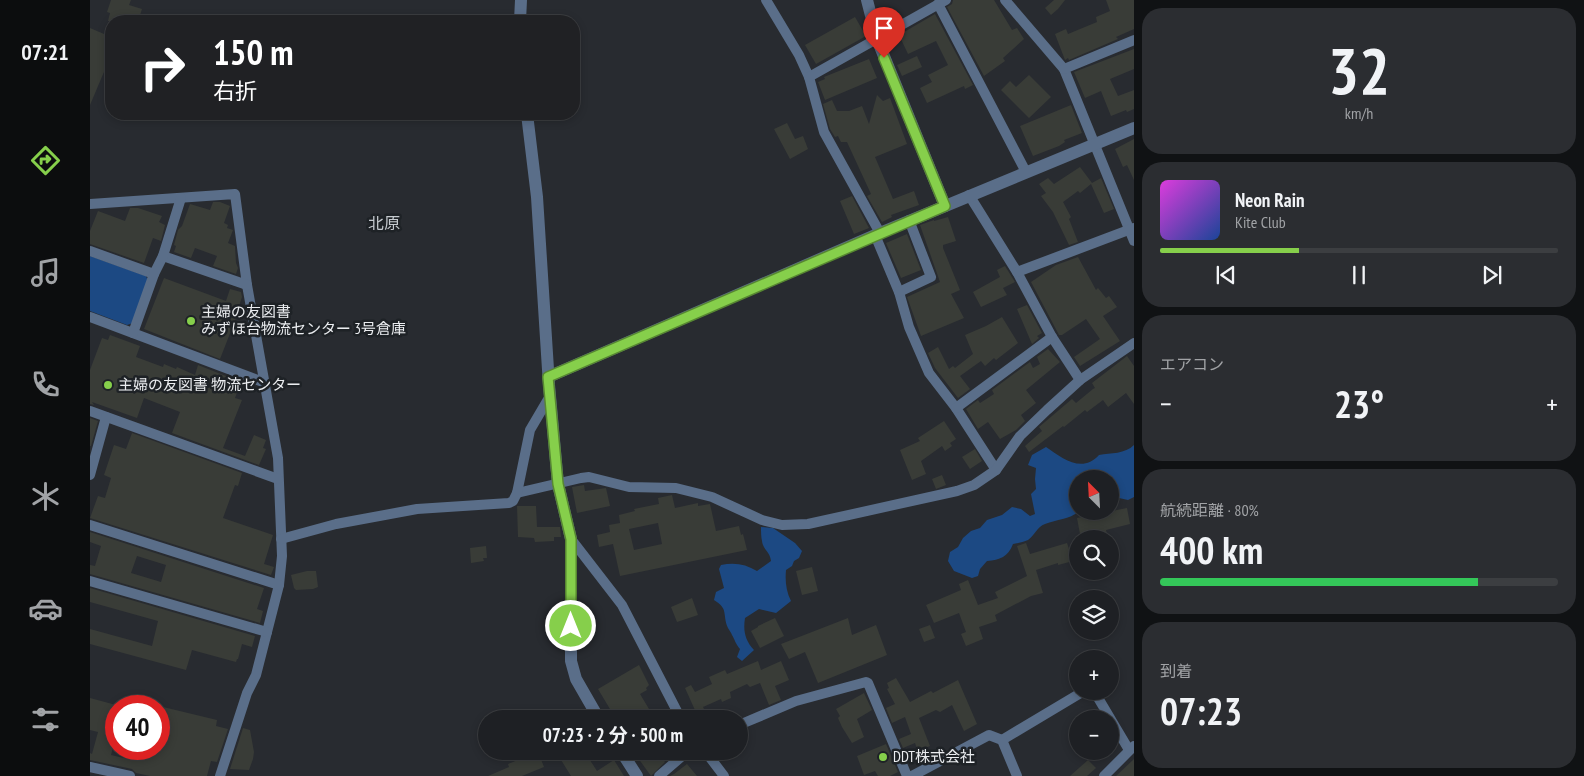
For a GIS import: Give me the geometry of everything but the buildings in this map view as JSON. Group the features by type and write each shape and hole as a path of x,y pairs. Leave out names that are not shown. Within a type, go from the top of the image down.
{"street":[{"path":"520,15 521,0"},
{"path":"766,0 799,55 809,77 824,132 878,234 899,292 909,327 929,373 956,408 996,470"},
{"path":"867,0 877,39 945,206"},
{"path":"1005,0 1064,69 1132,229 1134,241"},
{"path":"809,77 942,2 1026,172"},
{"path":"1064,69 1134,40"},
{"path":"528,120 537,197 548,377 558,484 571,539 571,661 576,680 594,710"},
{"path":"548,377 909,220 1134,128"},
{"path":"90,204 235,194 247,285 278,458 282,556 279,585 256,675 247,693 220,776"},
{"path":"969,195 1017,272 1052,336 1080,380"},
{"path":"133,334 154,274 163,256 181,198"},
{"path":"899,292 931,277 909,220"},
{"path":"1017,272 1132,229"},
{"path":"90,250 154,274"},
{"path":"163,256 247,285"},
{"path":"90,317 263,382"},
{"path":"956,408 1052,336"},
{"path":"516,494 581,478 629,487 676,488 712,497 762,520 782,525 808,524 957,491 974,485 996,470 1020,436 1080,380 1134,343"},
{"path":"282,539 336,524 409,510 452,505 509,503 513,501 530,430 550,396"},
{"path":"90,410 278,480"},
{"path":"90,476 106,417"},
{"path":"90,525 279,585"},
{"path":"571,539 622,605 676,710"},
{"path":"90,581 267,632"},
{"path":"748,722 796,701 866,682 907,776"},
{"path":"1002,740 1069,700"},
{"path":"1100,700 1131,748 1104,776"},
{"path":"912,776 989,735 1002,740 1017,776"},
{"path":"626,760 638,776"},
{"path":"659,776 678,760"},
{"path":"712,760 724,776"},
{"path":"90,767 130,776"}],"shaded area":[{"path":"90,256 146,276 148,281 133,323 127,325 90,311"},
{"path":"1134,445 1134,497 1128,500 1119,498 1119,470 1069,470 1069,517 1045,524 1028,540 1013,544 1009,552 1003,557 987,561 980,569 978,576 972,578 954,571 948,561 950,552 958,547 963,538 971,531 980,528 987,520 1002,515 1012,507 1021,509 1030,516 1035,514 1031,494 1036,489 1036,468 1028,465 1032,455 1046,447 1059,456 1079,464 1092,461 1099,455 1122,452"},
{"path":"761,527 773,528 795,543 802,551 799,558 786,570 786,586 791,601 776,613 759,609 745,618 745,635 754,650 742,661 737,657 740,649 728,628 722,606 714,600 716,592 724,588 719,569 721,565 740,564 757,571 771,561 763,544"}],"place":[{"name":"主婦の友図書 みずほ台物流センター 3号倉庫","path":"191,321"},
{"name":"主婦の友図書 物流センター","path":"108,385"},
{"name":"DDT株式会社","path":"883,757"}],"district":[{"name":"北原","path":"384,223"}],"route":[{"path":"571,626 571,539 558,484 548,377 945,206 884,58"}]}
